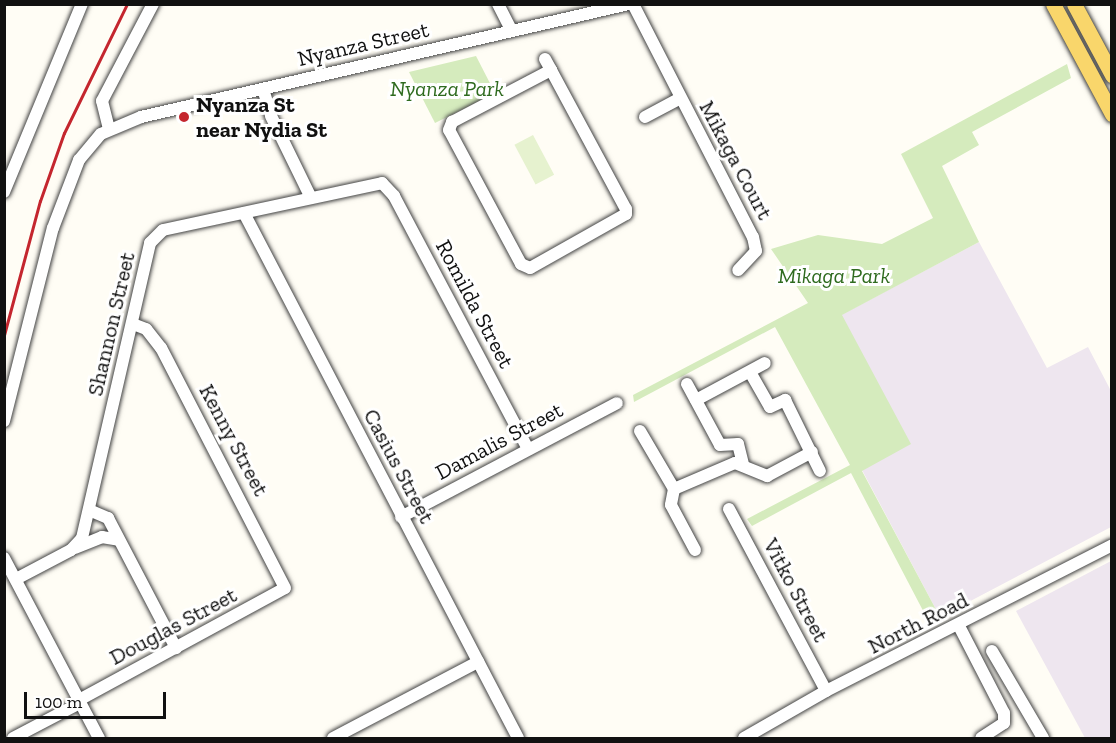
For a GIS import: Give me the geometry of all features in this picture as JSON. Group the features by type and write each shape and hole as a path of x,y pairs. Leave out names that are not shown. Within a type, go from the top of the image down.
{"main road":[{"path":"1053,4 1112,114"},
{"path":"1074,4 1112,75"}],"street":[{"path":"4,192 82,4"},
{"path":"4,421 67,187 88,147 109,129 102,101 153,4"},
{"path":"498,4 512,31"},
{"name":"Nyanza Street","path":"109,129 263,89 631,4"},
{"name":"Mikaga Court","path":"631,4 753,237 756,251 738,270"},
{"path":"548,64 626,214 530,268 521,264 449,125 548,64"},
{"path":"263,89 271,116 310,196"},
{"name":"Mikaga Court","path":"645,117 679,99"},
{"name":"Shannon Street","path":"71,550 81,540 88,515 155,235 310,196 382,183"},
{"name":"Romilda Street","path":"382,183 394,196 528,449"},
{"name":"Casius Street","path":"244,213 518,738"},
{"name":"Kenny Street","path":"134,324 147,329 161,348 285,588"},
{"path":"696,400 765,363"},
{"path":"750,372 770,407 785,400 820,471"},
{"path":"687,384 720,445 738,444 743,464"},
{"name":"Damalis Street","path":"401,517 617,403"},
{"path":"640,431 674,489 670,505 695,550"},
{"path":"674,489 743,464 767,476 812,452"},
{"path":"95,485 109,519 176,648"},
{"name":"Vitko Street","path":"729,509 826,691"},
{"path":"88,515 109,519"},
{"path":"88,515 103,523 119,539"},
{"path":"16,579 71,550 102,537 119,539"},
{"name":"North Road","path":"744,738 826,691 959,626 1112,545"},
{"path":"4,558 99,738"},
{"name":"Douglas Street","path":"14,738 285,588"},
{"path":"959,626 1004,713 1004,723 981,738"},
{"path":"992,651 1043,738"},
{"path":"333,738 478,662"}],"shaded area":[{"path":"979,242 1047,368 1088,347 1111,391 1111,527 940,617 862,470 841,315"},
{"path":"1111,561 1111,738 1085,738 1016,611"}],"green space":[{"name":"Nyanza Park","path":"476,56 495,93 435,123 409,72"},
{"name":"Mikaga Park","path":"1067,64 1071,78 972,132 979,145 942,166 979,242 842,315 911,444 862,471 940,617 930,624 851,473 752,526 747,519 850,465 775,327 634,402 633,395 808,303 771,249 818,235 882,244 933,218 901,154"},
{"path":"533,135 554,175 536,185 514,145"}],"railway":[{"path":"4,335 40,201 64,133 127,4"}],"place":[{"name":"Nyanza St near Nydia St","path":"184,117"}]}
